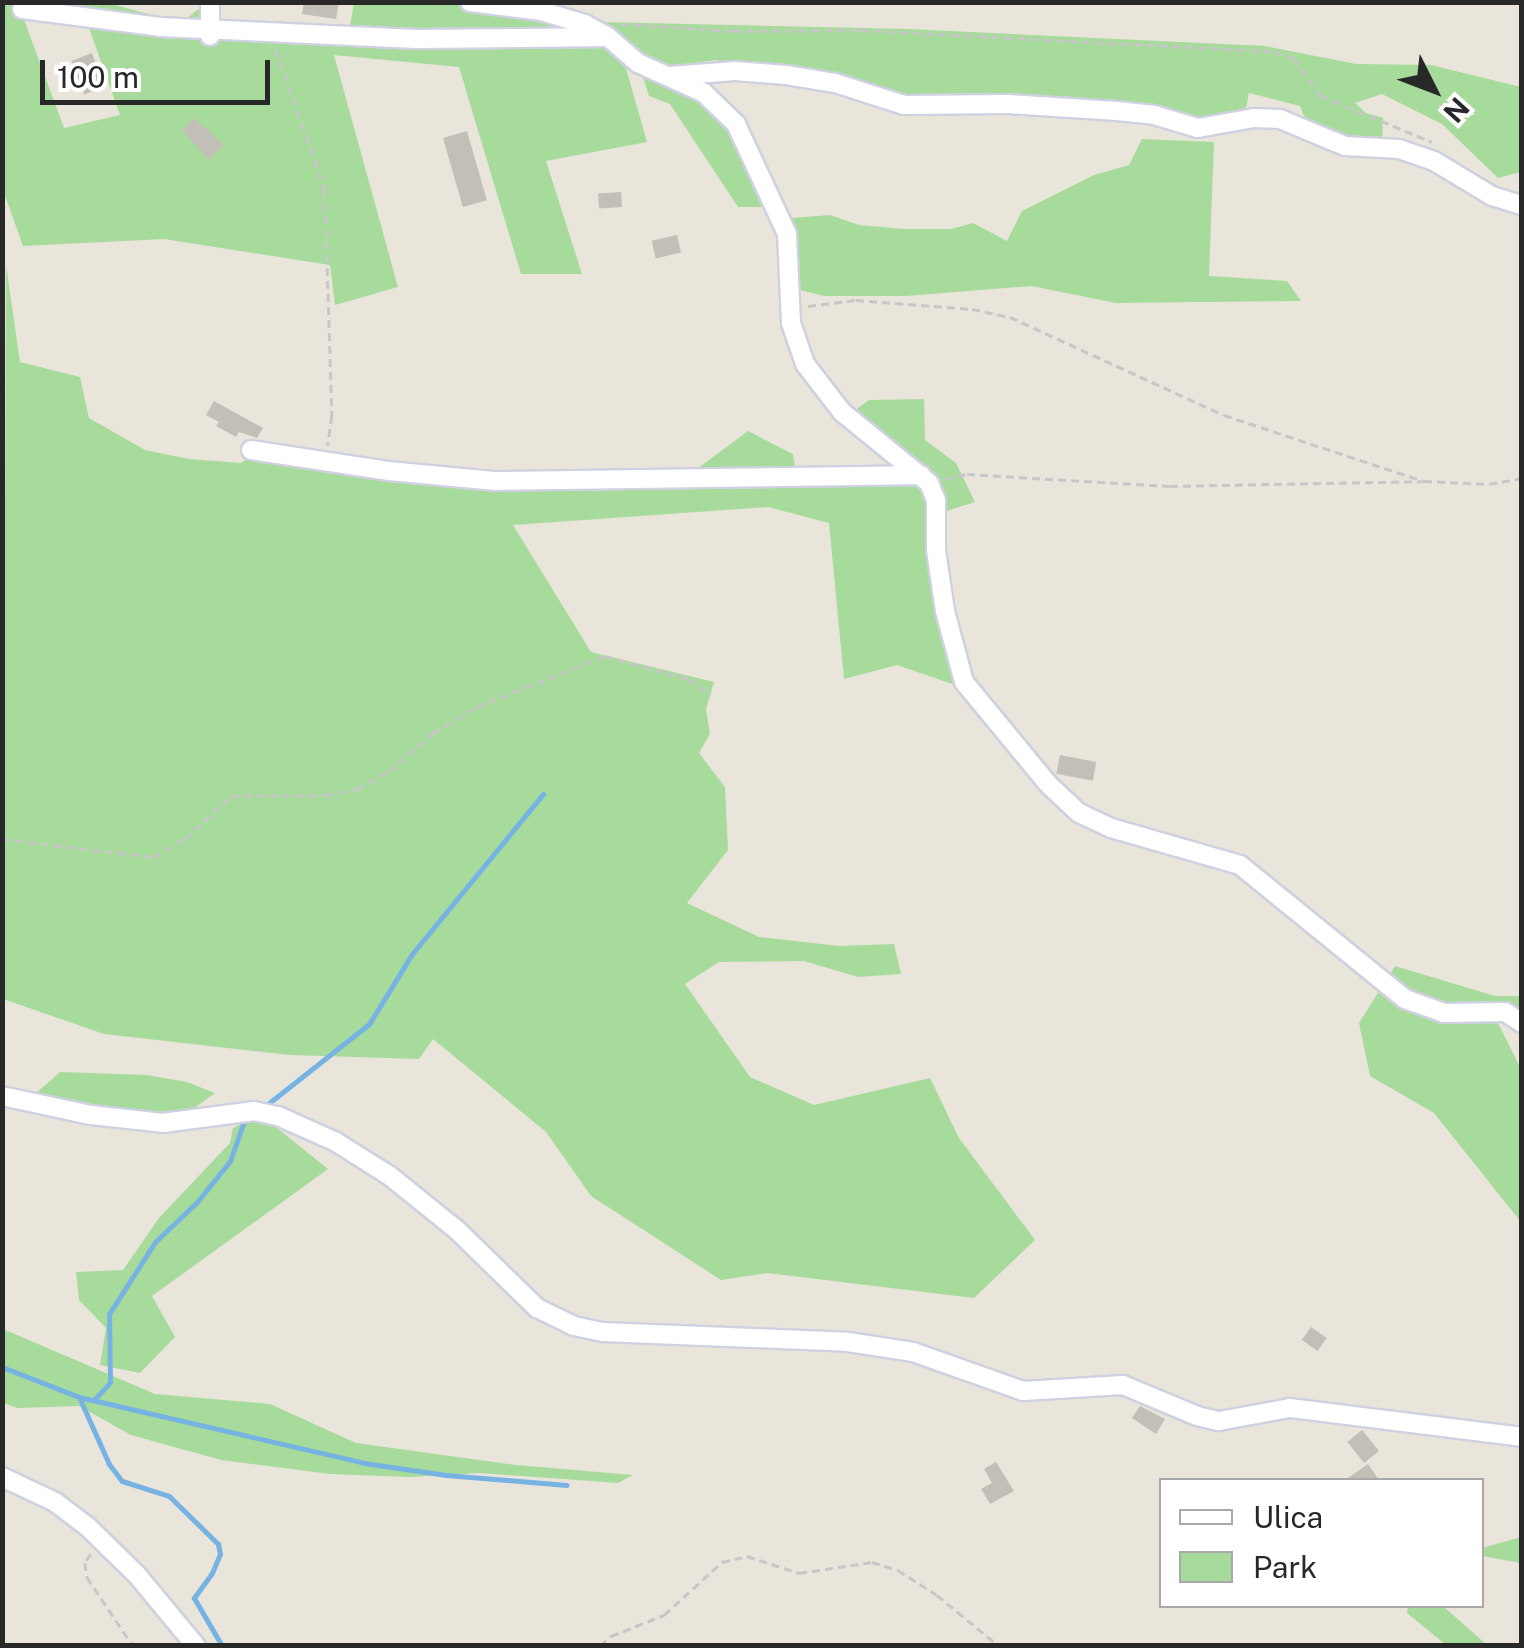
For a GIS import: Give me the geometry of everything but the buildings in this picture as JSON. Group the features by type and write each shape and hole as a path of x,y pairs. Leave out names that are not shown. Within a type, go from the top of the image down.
{"street":[{"path":"210,2 210,32"},
{"path":"470,2 535,10 584,24 608,37 633,61 711,98 742,132 787,234 796,343 819,387 866,434 925,479 936,500 936,550 945,611 964,682 1048,784 1078,813 1112,828 1240,865 1405,999 1444,1013 1505,1012 1522,1023"},
{"path":"22,9 210,32 259,29 416,38 608,37"},
{"path":"671,76 734,70 786,75 835,84 904,105 1008,104 1117,111 1154,115 1198,128 1254,118 1280,119 1345,146 1399,149 1434,161 1492,196 1522,205"},
{"path":"251,450 319,457 389,471 494,481 925,479"},
{"path":"2,1096 91,1116 163,1123 254,1112 278,1116 336,1142 390,1176 457,1230 538,1308 574,1326 603,1332 848,1342 912,1352 1023,1391 1122,1385 1196,1416 1220,1421 1290,1408 1522,1437"},
{"path":"2,1477 56,1502 103,1542 196,1646"}],"path":[{"path":"584,24 734,31 861,30 1276,52 1294,58 1321,96 1439,146"},
{"path":"259,29 284,67 324,190 332,440 319,457"},
{"path":"790,294 808,306 856,300 972,309 1010,317 1224,416 1424,481"},
{"path":"925,479 968,474 1170,486 1424,481 1489,484 1522,478"},
{"path":"2,839 154,857 185,838 230,796 326,795 357,788 388,772 433,733 476,708 605,656 689,678 710,695"},
{"path":"103,1542 85,1563 87,1577 133,1646"},
{"path":"600,1646 611,1636 664,1615 722,1562 747,1556 799,1573 872,1562 898,1570 937,1595 999,1646"}],"green space":[{"path":"443,2 546,17 584,29 349,32 354,3"},
{"path":"3,3 108,3 174,21 186,19 206,3 202,20 162,25 40,5 19,6 64,128 120,115 89,28 329,40 608,44 623,58 647,142 546,161 582,274 521,274 459,67 334,55 398,287 335,305 330,265 164,239 23,246 3,190"},
{"path":"600,22 908,29 1265,46 1356,64 1431,65 1521,87 1521,172 1498,178 1442,124 1382,94 1355,103 1366,113 1383,118 1382,145 1346,141 1309,128 1300,106 1249,93 1245,114 1182,120 925,105 716,60 663,67 641,59"},
{"path":"642,74 697,98 717,114 738,143 769,207 738,207 670,104 649,96"},
{"path":"1142,139 1214,142 1209,276 1287,281 1301,301 1116,303 1031,286 906,296 824,296 796,289 792,218 830,215 859,225 905,229 951,229 973,223 1007,241 1022,211 1094,175 1129,165"},
{"path":"6,265 20,362 80,377 89,418 145,450 189,459 241,463 269,444 390,465 512,474 697,469 748,431 793,454 796,472 893,467 839,422 869,400 924,399 925,440 956,463 975,502 931,516 961,687 897,665 844,679 829,523 768,507 513,525 591,652 714,682 706,709 710,734 699,753 725,787 728,850 687,903 759,937 839,946 894,944 901,974 858,977 804,961 719,962 685,984 750,1077 814,1105 930,1078 959,1138 1035,1240 974,1298 767,1273 721,1280 591,1196 546,1132 433,1039 419,1059 290,1055 104,1034 3,999"},
{"path":"1395,966 1495,996 1521,996 1521,1021 1498,1023 1521,1069 1521,1222 1434,1113 1370,1076 1359,1023"},
{"path":"60,1072 147,1075 187,1082 215,1093 185,1115 76,1109 35,1094"},
{"path":"251,1119 267,1120 328,1169 152,1296 175,1337 140,1373 100,1365 106,1328 79,1300 76,1272 123,1270 159,1218 230,1143 233,1128"},
{"path":"3,1329 155,1394 270,1404 356,1443 516,1465 633,1475 618,1483 479,1473 410,1477 330,1474 221,1460 131,1435 79,1406 17,1408 3,1403"},
{"path":"1521,1537 1521,1563 1484,1556 1484,1547"},
{"path":"1408,1608 1445,1608 1487,1645 1446,1645 1407,1613"}],"waterway":[{"path":"269,1103 369,1024 412,954 543,794"},
{"path":"94,1400 110,1382 109,1314 155,1242 197,1202 230,1161 244,1121"},
{"path":"2,1367 79,1397 364,1463 446,1475 567,1485"},
{"path":"79,1397 109,1464 122,1481 169,1496 218,1544 220,1554 212,1573 194,1598 222,1646"}]}
